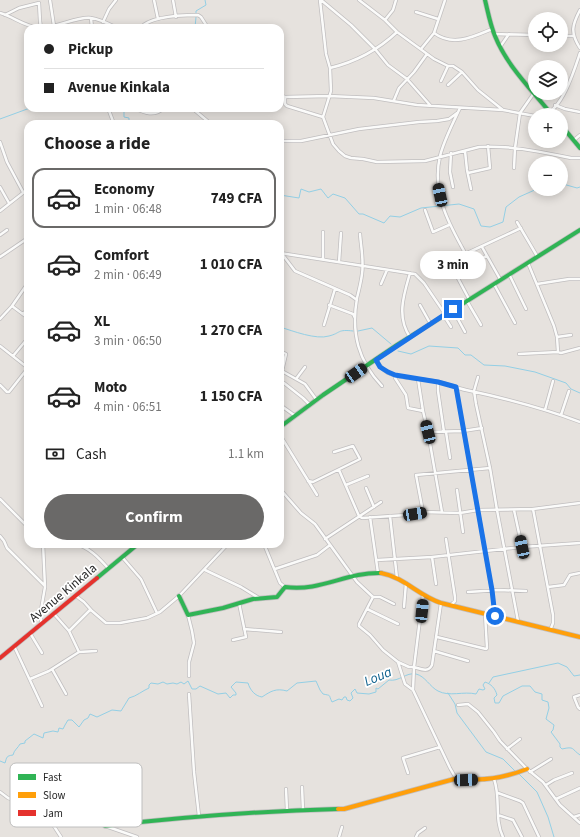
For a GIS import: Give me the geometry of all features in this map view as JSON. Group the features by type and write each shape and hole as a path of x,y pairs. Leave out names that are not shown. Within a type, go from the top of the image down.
{"street":[{"path":"50,0 54,24"},
{"path":"104,22 116,0"},
{"path":"154,0 158,19"},
{"path":"173,0 176,17"},
{"path":"320,0 351,25 376,49 388,65 407,79 430,105"},
{"path":"320,0 326,54 330,68 331,91 322,117 333,144 345,156 377,162 425,160 488,146 515,148 571,158 580,158"},
{"path":"359,0 385,20 397,32 427,54 448,66 453,66 462,72 478,90 503,110"},
{"path":"385,20 393,10 396,0"},
{"path":"421,49 434,33 445,0"},
{"path":"486,0 494,34 500,47 518,74 528,85"},
{"path":"5,15 19,8 39,3 40,24"},
{"path":"580,10 573,25 574,36 580,48"},
{"path":"416,12 438,19"},
{"path":"0,13 25,24"},
{"path":"144,24 146,22 158,19 192,15 198,15 201,17 205,24"},
{"path":"62,24 92,18 108,24"},
{"path":"92,18 92,24"},
{"path":"434,33 443,39 463,40 493,29"},
{"path":"330,68 343,65 376,49 397,32"},
{"path":"494,34 528,35"},
{"path":"500,47 510,34"},
{"path":"568,36 574,36"},
{"path":"554,108 568,87 580,53"},
{"path":"394,100 399,88 414,72 427,54"},
{"path":"441,81 448,66"},
{"path":"448,85 462,72"},
{"path":"322,117 287,106 284,100 285,97 329,96 394,100 417,105 503,110 528,115"},
{"path":"514,168 520,113 529,100"},
{"path":"540,100 546,108"},
{"path":"556,105 565,109 580,112"},
{"path":"460,108 440,156 438,184 442,206 449,225 472,263 487,256"},
{"path":"145,112 151,114 158,112"},
{"path":"197,112 206,120"},
{"path":"284,141 301,141 359,129 419,122 437,122 449,119 458,113"},
{"path":"568,133 580,148"},
{"path":"574,140 580,135"},
{"path":"0,142 7,162 23,192 0,211"},
{"path":"468,172 490,168 488,146"},
{"path":"465,151 472,189"},
{"path":"451,154 450,172 453,187"},
{"path":"0,187 9,203"},
{"path":"425,210 433,232 449,225"},
{"path":"517,222 537,257"},
{"path":"466,254 521,228"},
{"path":"0,235 7,230"},
{"path":"284,424 316,399 455,309 466,300 580,230"},
{"path":"323,259 324,232"},
{"path":"339,262 341,233"},
{"path":"360,234 363,267 357,300 355,332 358,348 366,366 382,386"},
{"path":"0,257 24,241"},
{"path":"482,247 500,280"},
{"path":"284,254 323,259 363,267 410,272 415,274 420,278 447,313 446,319 451,327"},
{"path":"284,258 294,270 357,300"},
{"path":"528,263 554,326 557,337 558,352"},
{"path":"452,266 466,300 481,326"},
{"path":"381,284 387,270"},
{"path":"410,272 402,310 403,325 410,337"},
{"path":"509,274 526,309"},
{"path":"537,284 580,279"},
{"path":"494,284 515,323"},
{"path":"0,319 12,306 24,289"},
{"path":"324,325 335,289"},
{"path":"329,305 353,314 355,318"},
{"path":"12,306 23,314"},
{"path":"420,306 430,324"},
{"path":"455,309 465,332"},
{"path":"557,337 571,335"},
{"path":"13,356 24,343"},
{"path":"0,346 24,365"},
{"path":"519,354 561,353 580,348"},
{"path":"376,360 380,367 395,375 438,382 474,391 545,410 580,422"},
{"path":"296,379 305,367"},
{"path":"284,372 307,386 316,399"},
{"path":"0,385 7,392 9,392 24,373"},
{"path":"395,375 395,378 406,395 408,408 423,411"},
{"path":"478,377 474,391 490,468 496,510 518,621"},
{"path":"418,379 442,512"},
{"path":"545,410 553,381"},
{"path":"438,382 438,392 450,458"},
{"path":"284,383 309,404"},
{"path":"456,387 492,590 495,616"},
{"path":"561,415 569,391"},
{"path":"284,407 294,416"},
{"path":"428,432 463,431 482,428"},
{"path":"284,442 317,495"},
{"path":"308,481 313,482 360,458 353,446 334,452"},
{"path":"423,512 416,476 490,468"},
{"path":"339,470 359,516 362,518 423,512 460,513 478,510 533,509 580,503"},
{"path":"346,485 368,476"},
{"path":"366,488 374,507"},
{"path":"458,490 463,532"},
{"path":"284,494 301,513 315,524 357,582 373,597 380,597 394,604"},
{"path":"0,499 24,523"},
{"path":"326,539 381,502"},
{"path":"533,509 553,615 553,623 551,628"},
{"path":"514,510 522,547"},
{"path":"390,516 397,578"},
{"path":"370,517 378,573"},
{"path":"0,536 8,548 45,587"},
{"path":"446,539 455,597 455,601 451,605"},
{"path":"377,560 432,557 522,547 580,543"},
{"path":"275,569 317,555 330,545"},
{"path":"41,625 41,610 45,587 43,548"},
{"path":"86,548 109,568"},
{"name":"Avenue Kinkala","path":"0,658 76,596 122,557 130,548"},
{"path":"76,596 84,602 90,610 109,624 140,620 157,613 179,596 224,548"},
{"path":"266,548 280,583 285,587 293,589 312,588 352,575 384,573 397,578 423,595 441,603 580,636"},
{"path":"122,557 141,579 157,613"},
{"path":"432,557 436,584"},
{"path":"204,570 241,587 259,598"},
{"path":"548,587 563,585 570,575 580,573"},
{"path":"404,607 406,583"},
{"path":"188,615 223,608 259,598 277,597 285,587"},
{"path":"468,592 526,590"},
{"path":"413,690 414,667 423,595"},
{"path":"179,596 188,615 194,643 189,662 189,676"},
{"path":"373,597 359,626 370,635 383,650 398,662 409,667 426,671 432,665 441,603"},
{"path":"233,640 246,638 239,603"},
{"path":"69,631 90,610"},
{"path":"367,610 398,624"},
{"path":"54,613 69,631 78,652"},
{"path":"437,636 486,650 485,614"},
{"path":"244,629 281,632"},
{"path":"30,633 42,652"},
{"path":"14,646 42,706"},
{"path":"30,679 52,669 78,652 96,651"},
{"path":"434,651 468,661"},
{"path":"398,662 406,684 413,690 454,775 458,778 466,780 512,776 551,759"},
{"path":"52,669 66,694"},
{"path":"189,694 194,772 199,817"},
{"path":"580,695 574,697 580,709"},
{"path":"458,706 468,704 471,705 500,741 528,770 546,785 560,805 580,823"},
{"path":"508,749 520,739"},
{"path":"408,773 403,758 440,747"},
{"path":"546,785 572,773"},
{"path":"142,821 287,810 344,810 458,778"},
{"path":"494,778 498,793 498,826 503,837"},
{"path":"302,787 303,810"},
{"path":"556,799 580,788"},
{"path":"286,789 287,810"},
{"path":"0,792 10,799"},
{"path":"498,793 523,803 539,837"},
{"path":"498,815 513,820 522,837"},
{"path":"574,817 580,815"},
{"path":"55,827 61,837"},
{"path":"108,827 138,837"},
{"path":"339,837 342,827"},
{"path":"416,837 418,833 425,828"}],"waterway":[{"path":"196,13 196,11 206,5 205,0"},
{"path":"195,24 196,17"},
{"path":"0,119 24,110"},
{"path":"124,112 124,117 129,118 129,120"},
{"path":"568,185 577,188 580,187"},
{"path":"284,196 299,198 301,189 309,192 321,189 328,198 333,194 345,198 359,214 363,214 384,223 390,216 400,217 421,208 459,204 474,209 481,226 490,227 503,222 506,207 519,197 528,193"},
{"path":"284,328 318,337 329,336 342,331 353,331"},
{"path":"358,331 372,328 391,344"},
{"path":"398,351 411,354 429,346 458,348 465,355 471,355 484,365 505,366 535,372 566,383 571,389 580,393"},
{"path":"489,683 493,677 558,663 567,667 574,676 580,675"},
{"name":"Loua","path":"0,761 5,763 7,757 13,755 20,744 25,743 25,741 34,734 43,738 44,733 53,731 58,732 59,728 63,729 68,720 72,720 79,727 90,714 97,717 112,710 121,711 129,698 149,688 151,683 158,684 163,682 167,684 177,684 181,682 184,684 188,681 192,689 196,689 200,686 218,694 226,693 230,698 233,695 236,695 231,687 236,682 248,683 253,692 262,697 274,691 287,691 297,683 316,681 323,694 329,696 332,702 339,699 342,700 344,697 350,701 353,698 351,693 355,689 357,693 369,694 376,692 376,688 378,689 389,680 396,680 412,674 419,675 435,689 447,694 476,694 479,689 485,689 483,685 485,682 491,685 495,690 497,695 494,698 495,703 499,703 503,696 522,686 530,686 535,692 542,694 542,700 548,702 549,708 546,719 554,725 551,732 560,744 560,747 562,749 571,748 580,755"},
{"path":"448,693 455,704 457,713 486,752 503,759 516,772"},
{"path":"519,774 537,792 548,817 554,837"}],"traffic: fast":[{"path":"485,0 493,32 500,47 513,68 546,108"},
{"path":"568,133 580,148"},
{"path":"284,424 323,395 397,345 580,230"},
{"path":"97,578 133,548"},
{"path":"179,596 188,615 223,608 253,599 277,597 285,587 310,587 356,575 381,573"},
{"path":"142,822 280,811 338,809"}],"traffic: slow":[{"path":"381,573 397,578 433,600 441,603 580,637"},
{"path":"338,809 344,809 458,778 476,780 493,778 510,775 527,769"}],"traffic: jam":[{"path":"0,658 97,578"}],"route":[{"path":"453,309 376,360 380,367 395,375 438,382 456,387 492,590 495,616"}]}
